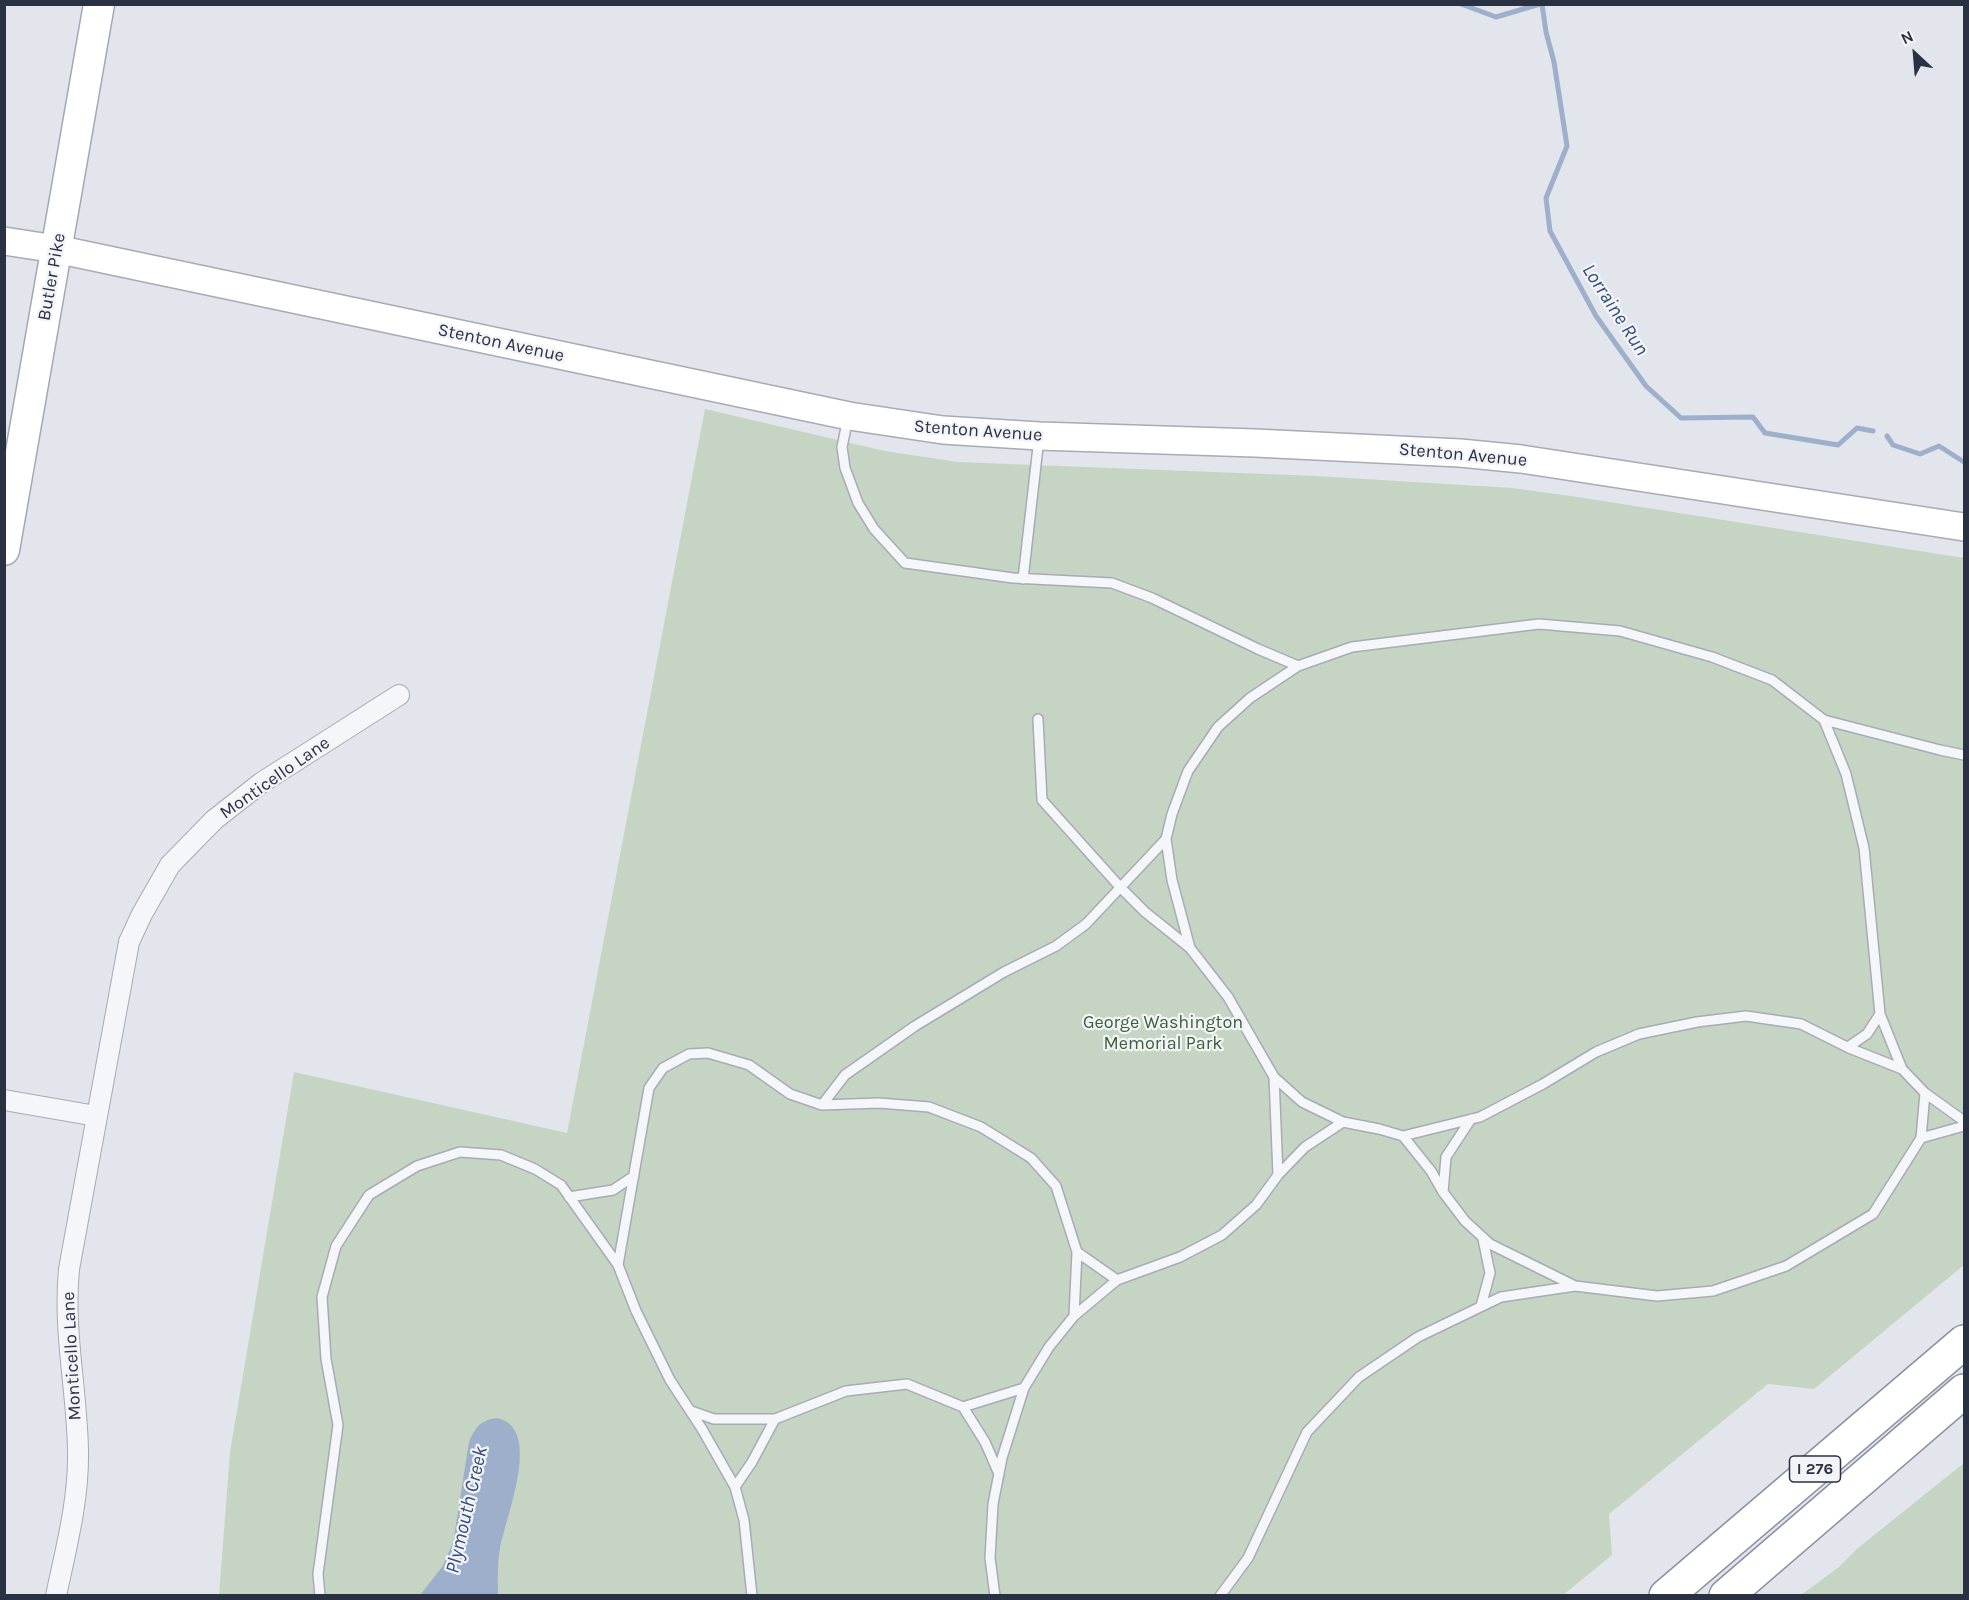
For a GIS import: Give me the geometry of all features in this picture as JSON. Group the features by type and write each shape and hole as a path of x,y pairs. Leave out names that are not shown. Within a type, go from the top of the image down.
{"highway":[{"name":"I 276","path":"1666,1596 1965,1342"},
{"name":"I 276","path":"1726,1596 1965,1391"}],"main road":[{"name":"Butler Pike","path":"4,550 99,4"},
{"name":"Stenton Avenue","path":"4,241 56,249 849,416 926,428 1039,436 1255,442 1460,453 1511,458 1965,527"}],"street":[{"name":"Monticello Lane","path":"56,1596 73,1520 78,1472 66,1314 67,1292 96,1116 129,942 170,865 190,843 234,803 261,783 399,695"},
{"path":"4,1100 96,1116"}],"lane":[{"path":"849,416 842,447 845,468 858,503 874,529 905,562 1023,579 1112,583 1152,598 1298,666"},
{"path":"1023,579 1039,436"},
{"path":"1190,948 1172,880 1166,839 1172,814 1188,771 1218,727 1250,698 1298,666 1352,647 1539,624 1620,631 1712,657 1772,680 1824,720 1965,755"},
{"path":"1038,719 1042,800 1120,887 1145,912 1190,948 1228,997 1274,1077 1302,1102 1343,1122 1379,1129 1403,1137 1431,1171 1465,1221 1484,1239 1529,1265 1575,1286"},
{"path":"1824,720 1846,774 1863,848 1880,1014 1902,1069 1925,1093 1965,1123"},
{"path":"822,1105 845,1075 915,1026 1004,972 1056,946 1086,924 1166,839"},
{"path":"1848,1047 1867,1034 1880,1014"},
{"path":"1403,1137 1480,1117 1543,1084 1596,1052 1639,1034 1697,1022 1746,1016 1801,1024 1848,1047 1902,1069"},
{"path":"618,1265 649,1088 663,1068 689,1054 708,1053 749,1065 790,1095 822,1105 879,1103 929,1107 981,1127 1031,1158 1056,1186 1077,1252 1074,1316"},
{"path":"1274,1077 1278,1175"},
{"path":"1220,1596 1248,1558 1307,1432 1359,1377 1418,1337 1501,1297 1575,1286 1657,1296 1713,1291 1786,1266 1874,1214 1921,1138 1925,1093"},
{"path":"1443,1191 1446,1157 1470,1119"},
{"path":"995,1596 990,1558 993,1504 999,1474 1024,1388 1049,1347 1074,1316 1117,1280 1180,1257 1222,1235 1256,1205 1278,1175 1305,1147 1343,1122"},
{"path":"1921,1138 1965,1123"},
{"path":"320,1596 318,1574 338,1425 326,1359 322,1297 336,1246 369,1195 417,1166 460,1152 501,1155 535,1169 561,1185 618,1265 636,1311 670,1380 735,1487 744,1520 752,1596"},
{"path":"570,1197 613,1190 634,1176"},
{"path":"1482,1306 1490,1273 1484,1239"},
{"path":"1077,1252 1117,1280"},
{"path":"690,1410 714,1419 775,1419 846,1390 907,1384 963,1407 985,1442 999,1474"},
{"path":"963,1407 1024,1388"},
{"path":"735,1487 752,1462 775,1419"}],"green space":[{"name":"George Washington Memorial Park","path":"705,409 885,451 958,462 1316,476 1512,488 1964,558 1964,1265 1814,1389 1768,1384 1609,1514 1612,1555 1563,1595 219,1596 230,1452 294,1072 567,1133"},
{"path":"1964,1463 1964,1595 1801,1595 1839,1567 1858,1548"}],"water":[{"name":"Plymouth Creek","path":"497,1418 511,1425 518,1438 520,1456 514,1497 499,1555 498,1595 420,1595 442,1567 453,1543 469,1442 479,1426"}],"waterway":[{"name":"Lorraine Run","path":"1461,4 1496,17 1540,4"},
{"name":"Lorraine Run","path":"1542,4 1567,146 1546,198 1550,231 1596,316 1646,386 1681,418 1753,417 1765,433 1838,445 1857,428 1873,431"},
{"name":"Lorraine Run","path":"1887,436 1893,445 1920,454 1939,446 1964,462"}]}
